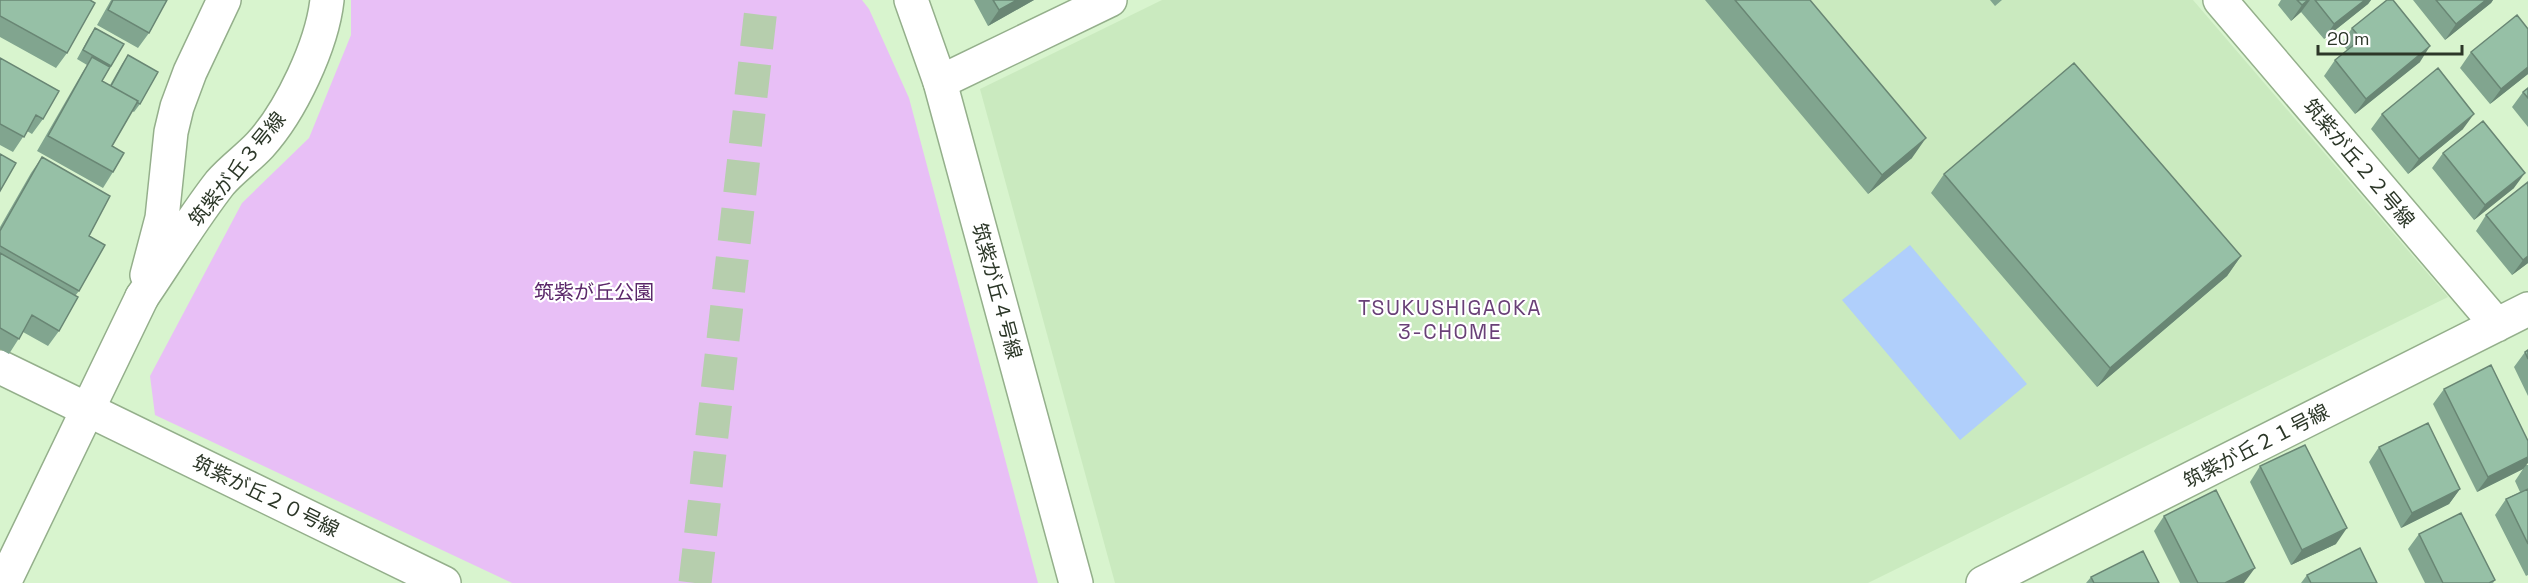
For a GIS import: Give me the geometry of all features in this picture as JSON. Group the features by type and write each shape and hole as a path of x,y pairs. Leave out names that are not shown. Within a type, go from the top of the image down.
{"street":[{"name":"筑紫が丘３号線","path":"142,297 162,218 171,132 177,106 189,72 224,0"},
{"name":"筑紫が丘３号線","path":"4,583 142,297 222,182 259,146 284,113 318,43 327,0"},
{"name":"筑紫が丘４号線","path":"911,0 940,82 1076,583"},
{"path":"940,82 1110,0"},
{"name":"筑紫が丘２２号線","path":"2220,0 2497,325"},
{"name":"筑紫が丘２１号線","path":"1983,583 2528,309"},
{"name":"筑紫が丘２０号線","path":"0,367 444,583"}],"shaded area":[{"path":"1162,0 2193,0 2448,297 1868,583 1115,583 980,89"}],"green space":[{"name":"筑紫が丘公園","path":"351,0 862,0 869,9 909,98 1038,583 512,583 155,415 150,376 242,203 309,138 351,35"}],"water":[{"path":"1910,245 2027,384 1960,440 1842,300"}],"building":[{"path":"0,0 90,0 95,3 67,53 0,16"},
{"path":"113,0 167,0 149,33 108,10"},
{"path":"993,0 1017,0 999,10"},
{"path":"1735,0 1810,0 1926,138 1882,175"},
{"path":"2297,0 2308,0 2302,5"},
{"path":"2315,0 2365,0 2334,24"},
{"path":"2387,0 2393,0 2430,46 2366,99 2335,60 2361,39 2352,28"},
{"path":"2436,0 2486,0 2456,24"},
{"path":"2517,15 2528,29 2528,67 2501,89 2471,52"},
{"path":"95,28 124,44 111,66 83,50"},
{"path":"128,55 158,72 140,104 111,86"},
{"path":"92,57 110,67 102,81 138,101 112,146 124,153 113,172 48,136"},
{"path":"0,58 59,91 43,119 36,115 24,137 0,124"},
{"path":"2074,63 2241,256 2110,368 1944,174"},
{"path":"2438,68 2474,114 2419,159 2382,114"},
{"path":"2528,88 2528,98 2523,92"},
{"path":"2483,121 2525,173 2485,205 2443,153"},
{"path":"0,154 16,163 0,191"},
{"path":"42,157 110,196 89,236 105,245 79,291 0,246 0,231"},
{"path":"2528,182 2528,256 2523,260 2486,215"},
{"path":"0,253 78,297 59,331 32,315 19,339 0,328"},
{"path":"2491,365 2528,441 2528,457 2488,477 2444,389"},
{"path":"2428,423 2460,489 2412,513 2379,447"},
{"path":"2305,445 2347,528 2302,550 2260,466"},
{"path":"2528,489 2528,544 2506,499"},
{"path":"2216,490 2255,568 2225,583 2198,583 2164,516"},
{"path":"2461,513 2495,580 2489,583 2443,583 2419,534"},
{"path":"2360,548 2377,583 2311,583 2307,575"},
{"path":"2143,551 2159,583 2094,583 2091,577"}],"tunnel":[{"path":"695,583 762,0"}],"district":[{"name":"TSUKUSHIGAOKA 3-CHOME","path":"1450,319"}]}
